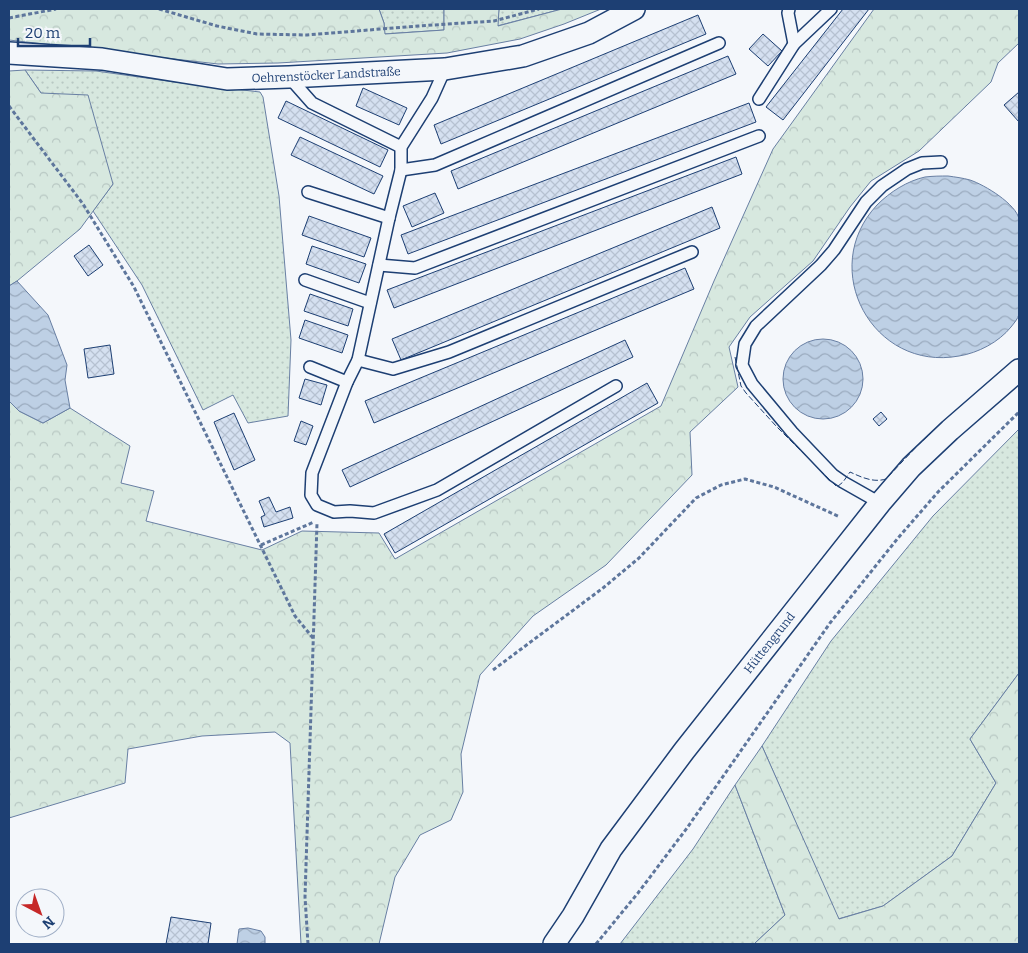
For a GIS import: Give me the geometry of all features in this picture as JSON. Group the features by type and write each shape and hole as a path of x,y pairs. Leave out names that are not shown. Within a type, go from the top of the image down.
{"street":[{"name":"Oehrenstöcker Landstraße","path":"9,53 102,59 227,79 445,69 523,56 588,33 634,9"},
{"name":"Hüttengrund","path":"554,944 611,849 690,744 880,503 911,467 1019,370"}],"lane":[{"path":"789,9 788,13 794,44"},
{"path":"759,99 794,44 831,9"},
{"path":"402,170 435,165 719,43"},
{"path":"445,69 432,98 401,147 402,170 389,218 358,360 347,382 312,473 311,495 317,505 334,512 374,513 438,490 616,386"},
{"path":"289,77 312,103 401,147"},
{"path":"379,265 415,268 759,136"},
{"path":"880,503 834,475 792,432 752,384 742,365 745,344 756,326 821,265 834,250 866,202 882,186 907,169 922,163 941,162"},
{"path":"308,192 389,218"},
{"path":"358,360 393,369 449,352 692,252"},
{"path":"305,280 370,303"},
{"path":"310,367 347,382"}],"path":[{"path":"9,18 56,9"},
{"path":"159,9 217,26 257,34 307,35 494,21 539,9"},
{"path":"9,106 83,204 134,287 295,616 313,638"},
{"path":"596,944 638,893 687,828 830,623 898,538 938,492 1019,412"},
{"path":"493,670 603,588 639,558 696,498 721,485 745,479 774,487 861,527"},
{"path":"261,546 317,521 305,898 308,944"}],"green space":[{"path":"9,9 379,9 384,23 385,34 444,30 444,9 499,9 498,26 562,9 601,9 520,39 447,53 278,63 218,64 9,40"},
{"path":"379,9 444,9 444,30 384,34 384,23"},
{"path":"499,9 562,9 497,26"},
{"path":"874,9 1019,9 1019,43 998,63 991,82 919,151 871,181 850,207 813,261 750,317 729,347 738,387 690,432 692,475 606,565 533,616 480,675 461,754 463,792 451,820 420,835 395,877 379,944 301,944 290,743 275,732 202,736 128,749 125,783 9,818 9,401 19,411 43,423 70,408 130,446 121,483 154,491 146,521 262,550 302,531 379,533 395,559 661,406 773,149"},
{"path":"25,70 96,71 260,92 263,97 279,196 291,340 288,416 248,423 233,395 203,410 142,285 93,211 113,184"},
{"path":"25,70 41,93 88,95 113,184 80,229 9,286 9,71"},
{"path":"1019,429 1019,673 970,739 996,783 952,856 883,906 838,919 762,746 831,641 933,516"},
{"path":"1019,673 1019,944 754,944 785,915 735,785 762,746 839,919 883,906 952,856 996,783 970,739"},
{"path":"735,785 785,915 754,944 620,944 693,849"}],"water":[{"path":"948,176 970,180 984,186 1006,201 1017,213 1019,219 1020,310 1018,318 1011,327 988,346 959,356 928,357 901,348 879,332 863,310 854,285 852,258 860,231 882,200 893,191 912,181 928,177"},
{"path":"17,281 48,315 67,365 65,380 70,408 43,423 19,411 9,401 9,286"},
{"path":"823,339 838,342 851,351 860,364 863,379 860,394 851,407 838,416 823,419 808,416 795,407 786,394 783,379 786,364 795,351 808,342"},
{"path":"248,928 261,931 265,937 265,944 237,944 239,929"}],"building":[{"path":"843,9 869,9 783,120 766,107"},
{"path":"698,15 706,34 441,144 434,125"},
{"path":"763,34 782,51 768,66 749,49"},
{"path":"728,56 736,74 458,189 451,171"},
{"path":"363,88 407,108 399,125 356,106"},
{"path":"1019,92 1019,122 1004,105"},
{"path":"286,101 388,150 380,167 278,118"},
{"path":"749,103 756,122 408,254 401,235"},
{"path":"300,137 383,176 374,194 291,155"},
{"path":"736,157 742,174 394,308 387,290"},
{"path":"435,193 444,213 412,227 403,206"},
{"path":"712,207 720,228 401,360 392,339"},
{"path":"309,216 371,238 364,257 302,235"},
{"path":"89,245 103,265 88,276 74,256"},
{"path":"312,246 366,264 359,283 306,264"},
{"path":"685,268 694,289 374,423 365,401"},
{"path":"310,294 353,309 348,326 304,311"},
{"path":"305,320 348,335 342,353 299,338"},
{"path":"625,340 633,357 350,487 342,470"},
{"path":"110,345 114,374 88,378 84,349"},
{"path":"305,379 327,385 321,405 299,398"},
{"path":"647,383 658,403 395,553 384,534"},
{"path":"881,412 887,419 879,426 873,419"},
{"path":"234,413 255,460 234,470 214,422"},
{"path":"301,421 313,426 306,445 294,441"},
{"path":"269,497 276,512 290,507 293,518 264,527 261,517 265,515 259,501"},
{"path":"171,917 211,923 208,944 166,944"}],"fence":[{"path":"735,357 741,386 746,393 837,487 850,472 872,480 886,479 931,433"}]}
